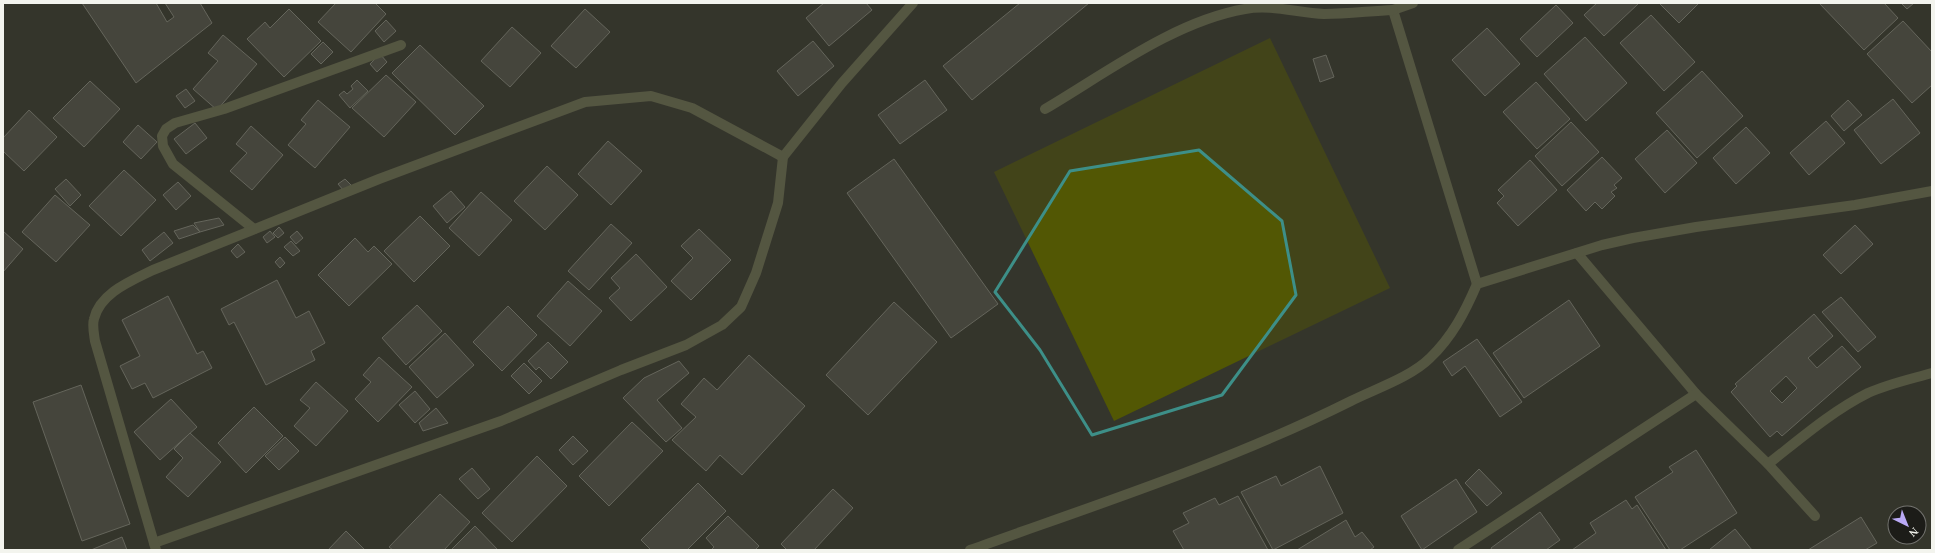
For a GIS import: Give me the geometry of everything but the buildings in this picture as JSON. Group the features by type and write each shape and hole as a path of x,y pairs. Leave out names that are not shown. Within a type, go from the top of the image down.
{"street":[{"path":"783,157 692,108 651,96 585,102 379,179 152,270 127,283 108,296 97,308 93,320 95,341 109,395 155,546 500,420 686,345 722,325 741,307 756,273 778,203 783,157 842,83 913,3"},
{"path":"1045,109 1162,39 1206,19 1246,8 1280,9 1324,14 1413,3"},
{"path":"970,550 1220,459 1312,420 1414,370 1430,359 1449,336 1464,315 1477,284 1390,6"},
{"path":"254,229 173,164 163,146 162,136 166,129 175,123 224,109 401,45"},
{"path":"1477,284 1602,245 1689,228 1855,205 1932,191"},
{"path":"1577,253 1696,394 1768,464 1815,516"},
{"path":"1768,464 1854,400 1890,385 1932,373"},
{"path":"1458,550 1696,394"}],"highlighted area":[{"path":"1199,150 1282,221 1296,295 1222,395 1092,435 1040,350 995,292 1070,171"}],"shaded area":[{"path":"1270,38 1390,288 1114,421 994,172"}]}
